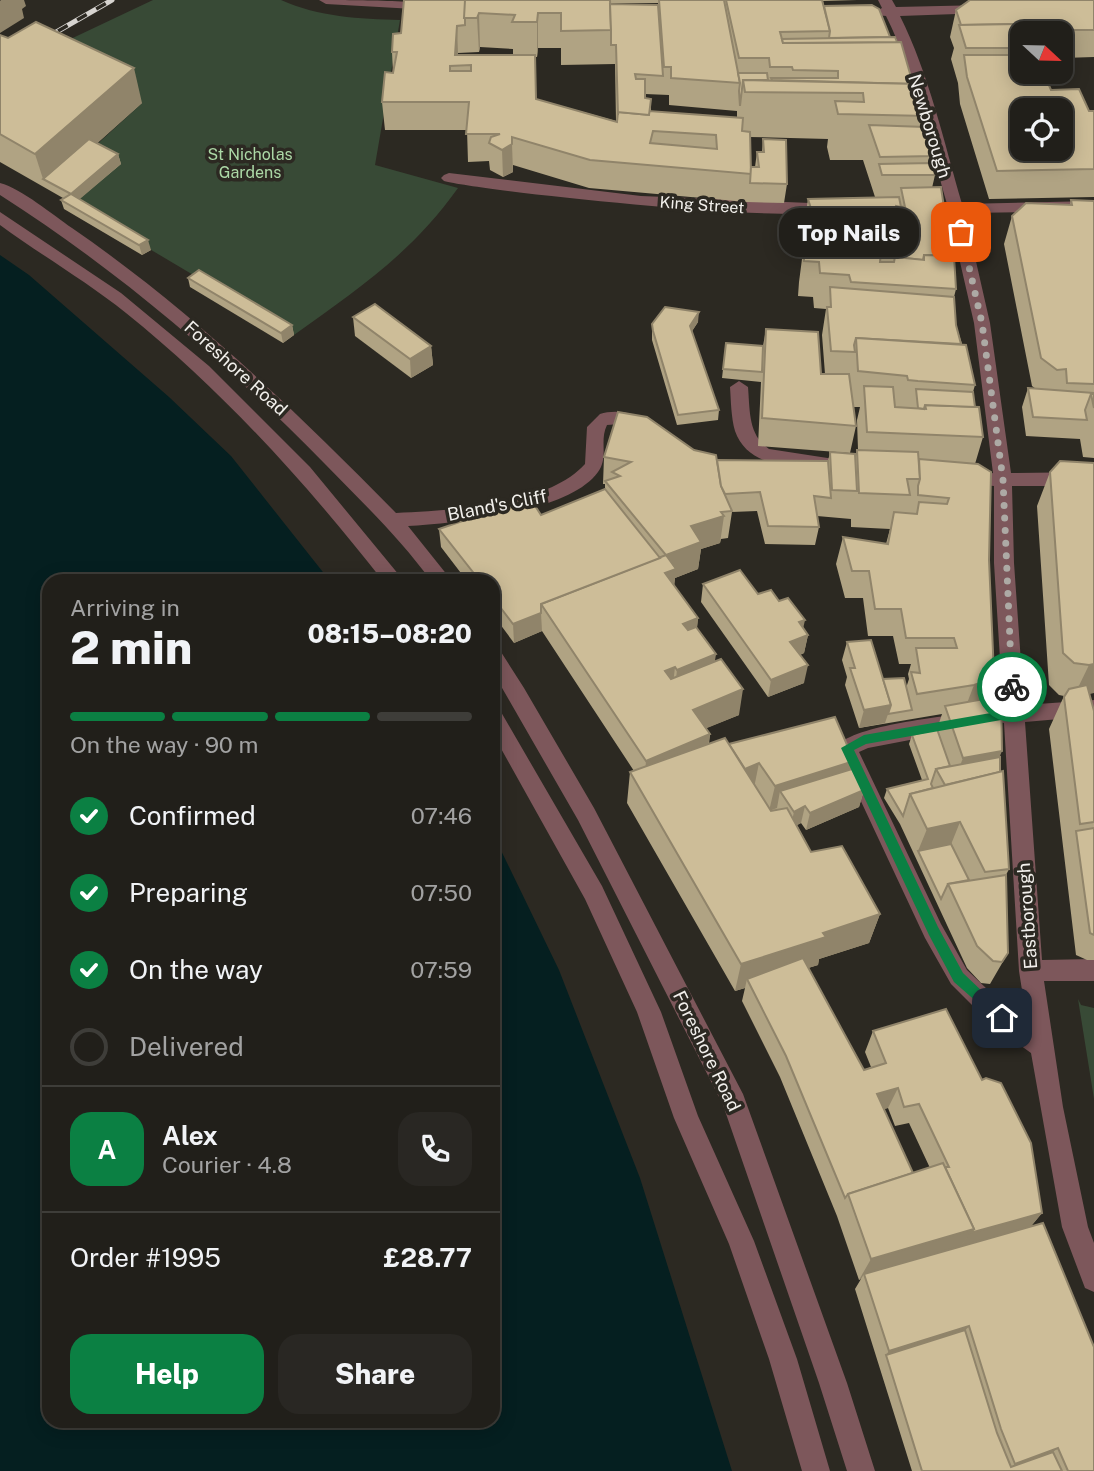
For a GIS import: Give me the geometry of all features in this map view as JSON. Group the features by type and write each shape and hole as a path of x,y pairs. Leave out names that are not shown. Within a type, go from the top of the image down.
{"street":[{"path":"326,0 443,7"},
{"path":"862,13 888,6 1001,8"},
{"name":"Newborough","path":"888,6 901,32 927,111 956,209 982,323 1003,480 1004,563 1014,713"},
{"name":"King Street","path":"449,178 578,195 727,208 844,209"},
{"name":"Foreshore Road","path":"0,187 36,209 151,292 287,414 390,520 436,574"},
{"path":"928,209 1094,206"},
{"name":"Foreshore Road","path":"0,216 130,308 202,368 276,442 388,574"},
{"path":"738,387 746,442 753,449 764,454 837,464 856,474 751,467"},
{"name":"Bland's Cliff","path":"390,520 433,518 554,495 580,480 593,467 596,454 594,433 598,424 610,416 626,418 659,439"},
{"path":"976,479 1094,480"},
{"name":"Foreshore Road","path":"500,667 586,814 734,1101 861,1471"},
{"path":"1042,1047 1002,1018 959,978 933,931 847,748 878,737 1014,713 1094,708"},
{"name":"Eastborough","path":"1014,713 1031,971 1075,1227 1094,1279"},
{"name":"Foreshore Road","path":"500,728 594,893 649,1012 686,1118 741,1241 783,1359 816,1471"},
{"path":"1031,971 1094,970"}],"green space":[{"name":"St Nicholas Gardens","path":"153,0 281,0 325,14 400,20 375,165 458,188 422,232 382,269 294,335 74,204 92,149 142,103 41,53"},
{"path":"1078,999 1081,1005 1094,1008 1094,1099"}],"water":[{"path":"0,255 29,275 169,397 231,456 324,574 42,574 42,1428 500,1428 500,848 559,970 640,1178 732,1471 0,1471"}],"building":[{"path":"404,0 465,0 465,25 457,26 455,55 535,55 536,99 617,122 618,112 649,115 649,111 743,118 742,131 750,132 751,174 590,160 512,137 512,144 502,150 489,143 491,137 500,134 466,134 469,102 382,102 385,72 393,73 397,52 392,52 393,34 401,33","holes":["471,65 471,71 450,71 450,66","653,131 716,135 717,149 650,143"]},
{"path":"465,0 610,0 611,30 561,31 561,13 538,13 537,22 512,22 515,15 479,13 477,18 464,18"},
{"path":"659,0 724,0 740,83 671,78 671,67 664,67"},
{"path":"726,0 822,0 830,31 780,32 783,43 901,42 913,84 772,80 771,78 838,78 838,71 770,67 769,58 739,58"},
{"path":"970,0 1094,0 1094,30 1073,30 1073,21 1010,21 1010,24 961,25 956,10"},
{"path":"610,4 658,5 663,76 635,74 636,79 645,79 645,98 651,99 649,115 618,112 618,115 616,45 611,45"},
{"path":"872,5 879,9 890,37 829,38 824,6"},
{"path":"36,22 134,68 35,154 0,134 0,35 8,38"},
{"path":"1010,24 1010,48 966,48 959,25"},
{"path":"895,37 897,42 783,43 782,39"},
{"path":"964,55 1010,55 1010,84 1048,84 1051,90 1079,89 1089,111 1094,111 1094,169 997,171 967,77"},
{"path":"738,73 767,73 768,80 743,80 740,106 740,83"},
{"path":"743,80 919,84 927,116 838,114 835,101 864,102 863,93 745,92"},
{"path":"869,125 925,127 934,156 880,157"},
{"path":"89,139 118,154 71,194 43,179"},
{"path":"763,139 786,140 787,184 750,183 751,167 759,167 757,152 764,152"},
{"path":"932,163 935,175 882,175 879,164"},
{"path":"941,187 951,256 924,255 923,260 896,257 896,245 901,245 896,206 905,207 901,188"},
{"path":"71,194 148,240 139,245 61,200"},
{"path":"899,197 901,207 896,206 894,215 898,245 896,247 859,245 860,250 833,248 832,243 806,242 800,211 812,212 808,199"},
{"path":"1071,200 1094,201 1094,384 1067,383 1066,369 1057,370 1041,358 1012,216 1026,203 1072,205"},
{"path":"804,246 881,252 880,262 894,262 895,257 924,260 924,255 954,256 956,289 851,282 849,275 820,273 819,262 804,261"},
{"path":"199,270 292,325 281,333 188,278"},
{"path":"830,287 954,297 956,325 961,344 856,338 855,352 831,351 827,307 831,307"},
{"path":"375,304 431,346 410,359 353,317"},
{"path":"665,307 699,312 690,326 719,410 678,415 652,324"},
{"path":"766,329 818,332 821,374 849,374 856,426 762,418"},
{"path":"856,338 966,345 975,385 908,380 907,376 858,371"},
{"path":"726,343 763,346 762,372 723,369"},
{"path":"864,386 893,387 895,407 979,407 983,437 867,432"},
{"path":"1028,388 1094,393 1091,394 1085,410 1087,420 1033,417"},
{"path":"916,389 973,392 975,407 925,405 924,409 918,408"},
{"path":"618,412 647,417 694,450 716,455 721,486 732,511 721,512 724,516 691,526 701,542 666,555 605,481 620,476 612,472 631,462 604,457"},
{"path":"857,450 918,452 920,479 907,479 910,495 859,493"},
{"path":"830,452 855,454 857,491 832,490"},
{"path":"919,459 978,464 991,472 989,560 994,675 974,685 917,694 911,672 920,673 916,648 957,648 954,638 906,638 901,609 875,609 869,571 852,571 843,537 888,544 894,512 917,514 919,502 947,504 949,498 918,495"},
{"path":"717,460 828,461 831,498 814,496 819,527 768,526 760,492 725,494"},
{"path":"1060,461 1094,463 1094,664 1089,665 1074,663 1063,653 1050,472"},
{"path":"605,489 660,558 541,604 541,613 513,624 500,607 500,574 474,574 439,529 530,498 541,515"},
{"path":"666,555 676,569 665,573 698,618 683,624 688,630 696,627 716,654 677,670 675,667 665,671 671,679 721,659 743,689 693,710 710,734 646,761 541,604"},
{"path":"740,570 758,594 771,590 779,601 788,598 805,620 799,622 808,635 790,642 808,665 771,680 703,584"},
{"path":"871,640 891,705 864,710 850,668 855,668 847,642"},
{"path":"904,678 912,710 888,714 891,705 883,679"},
{"path":"1087,685 1094,711 1094,822 1080,824 1064,697 1069,689"},
{"path":"1001,696 1002,751 963,758 945,706"},
{"path":"835,717 854,761 775,786 759,763 745,769 729,744"},
{"path":"937,729 950,766 936,769 931,784 933,788 910,794 903,816 887,789 928,779 912,735"},
{"path":"725,738 771,811 787,808 811,852 842,846 880,914 823,933 826,937 741,964 630,772"},
{"path":"1000,757 1000,772 945,785 936,769"},
{"path":"852,769 864,790 810,813 805,806 794,812 780,791"},
{"path":"1003,771 1009,869 985,872 960,822 927,829 910,794"},
{"path":"1094,828 1094,935 1090,933 1076,831"},
{"path":"951,844 969,880 948,884 941,899 918,851"},
{"path":"1006,875 1008,953 1002,962 993,961 977,946 948,884"},
{"path":"803,958 864,1070 886,1063 873,1031 946,1009 982,1080 986,1078 1001,1083 1031,1143 1042,1213 970,1233 974,1229 919,1104 904,1107 898,1088 877,1094 913,1173 848,1194 845,1198 786,1056 747,979"},
{"path":"943,1163 974,1229 871,1259 848,1194"},
{"path":"1043,1223 1094,1347 1094,1471 1068,1471 1058,1448 1015,1464 1001,1429 969,1326 889,1351 864,1274"},
{"path":"965,1330 997,1433 1011,1467 1053,1452 1062,1471 922,1471 886,1355"}],"railway":[{"path":"39,42 112,0"}],"way so far":[{"path":"961,232 982,323 1003,480 1004,563 1012,687"}],"place":[{"name":"Top Nails","path":"961,232"}],"route":[{"path":"1002,1018 959,978 933,931 847,748 864,740 1014,713 1012,687"}]}
